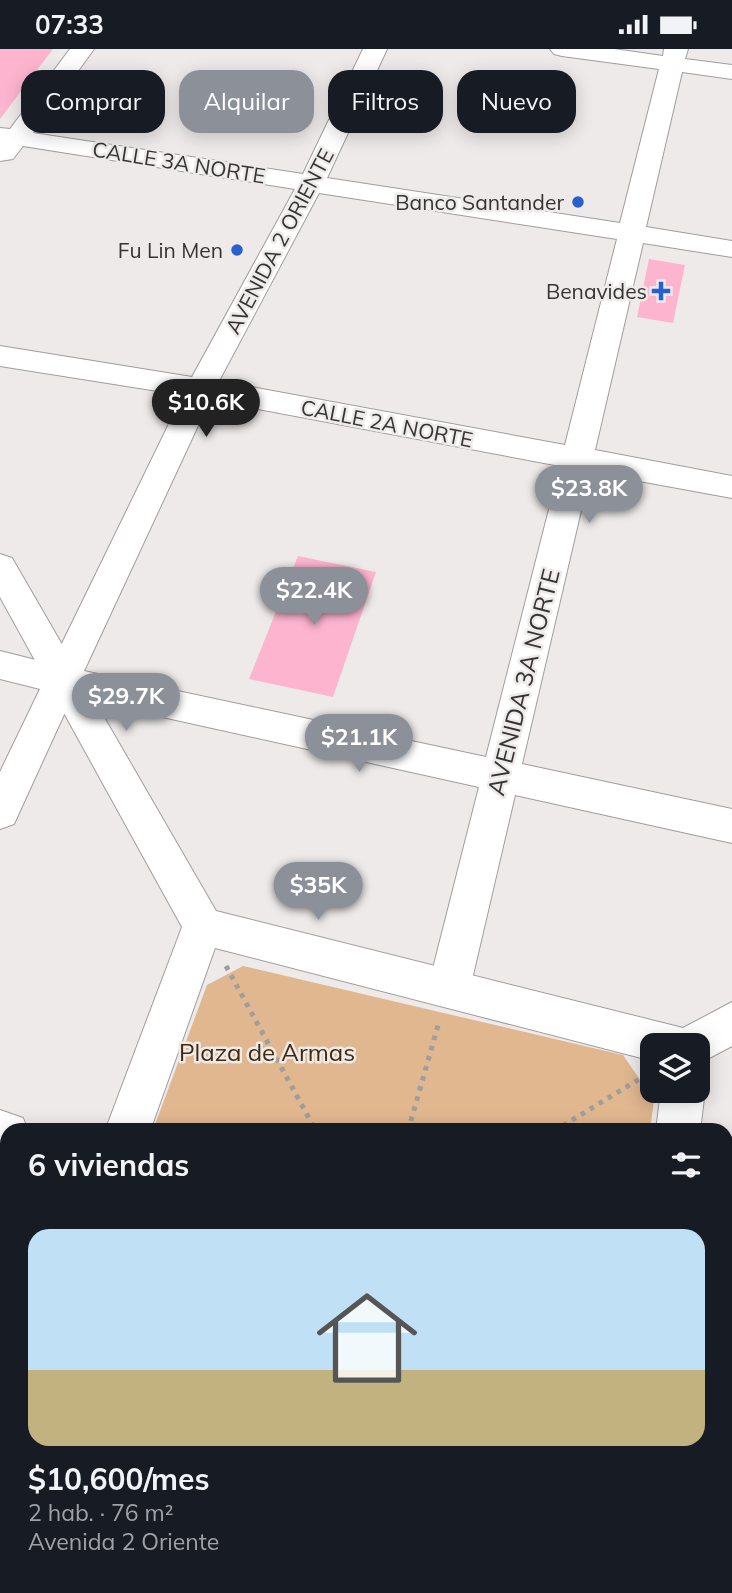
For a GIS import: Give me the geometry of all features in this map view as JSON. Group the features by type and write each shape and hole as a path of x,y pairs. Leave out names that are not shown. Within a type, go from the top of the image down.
{"street":[{"path":"0,160 8,136 82,49"},
{"name":"AVENIDA 2 ORIENTE","path":"0,812 201,388 312,182 375,49"},
{"path":"562,49 675,57 732,72"},
{"name":"AVENIDA 3A NORTE","path":"449,988 675,57"},
{"name":"CALLE 3A NORTE","path":"8,136 732,249"},
{"name":"CALLE 2A NORTE","path":"0,356 201,388 732,487"},
{"path":"0,567 62,681 203,926 640,1037"},
{"path":"0,665 62,681 732,826"},
{"path":"130,1123 203,926"},
{"path":"710,1036 732,1022"},
{"path":"679,1123 682,1103"}],"path":[{"path":"203,926 312,1123"},
{"path":"410,1123 449,988"},
{"path":"567,1123 640,1078"}],"green space":[{"name":"Plaza de Armas","path":"243,966 623,1055 640,1080 640,1103 654,1103 651,1123 156,1123 207,985"}],"building":[{"path":"0,49 53,49 37,70 21,70 21,91 0,119"},
{"name":"Benavides","path":"649,259 685,265 673,323 637,317"},
{"path":"298,556 376,572 333,697 249,679"}],"place":[{"name":"Banco Santander","path":"578,202"},
{"name":"Fu Lin Men","path":"237,250"},
{"name":"Benavides","path":"661,291"}]}
